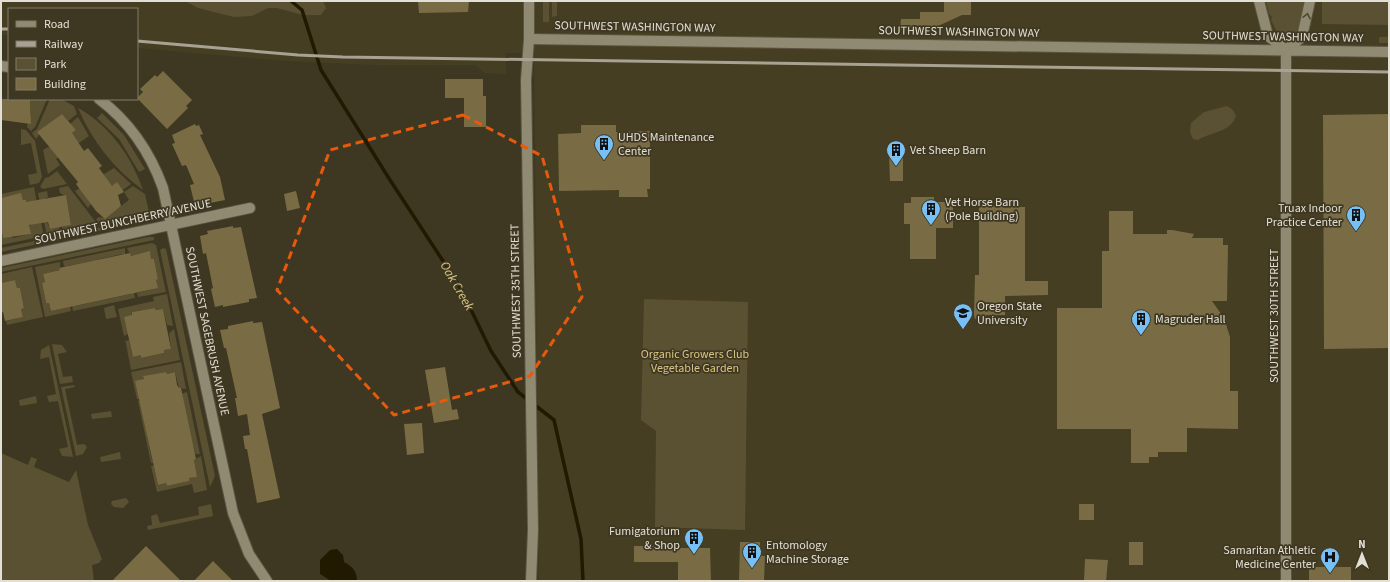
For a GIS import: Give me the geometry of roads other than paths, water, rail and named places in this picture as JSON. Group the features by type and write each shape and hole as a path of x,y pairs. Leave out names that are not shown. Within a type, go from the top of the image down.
{"street":[{"name":"SOUTHWEST 35TH STREET","path":"529,1 529,39 526,80 532,581"},
{"path":"1259,1 1268,36 1286,50 1302,37 1310,1"},
{"name":"SOUTHWEST WASHINGTON WAY","path":"529,39 1389,52"},
{"name":"SOUTHWEST 30TH STREET","path":"1286,50 1286,581"},
{"name":"SOUTHWEST SAGEBRUSH AVENUE","path":"100,100 121,118 147,151 163,188 233,513 249,554 267,581"},
{"name":"SOUTHWEST BUNCHBERRY AVENUE","path":"1,261 250,208"}],"waterway":[{"name":"Oak Creek","path":"291,1 302,10 321,70 390,180 460,287 491,351 518,392 554,420 581,539 583,581"}],"railway":[{"path":"1,29 8,29"},
{"path":"138,41 298,55 343,57 1389,72"}],"place":[{"name":"UHDS Maintenance Center","path":"604,161"},
{"name":"Vet Sheep Barn","path":"896,167"},
{"name":"Vet Horse Barn (Pole Building)","path":"931,226"},
{"name":"Truax Indoor Practice Center","path":"1356,232"},
{"name":"Oregon State University","path":"963,330"},
{"name":"Magruder Hall","path":"1141,336"},
{"name":"Fumigatorium & Shop","path":"694,555"},
{"name":"Entomology Machine Storage","path":"752,569"},
{"name":"Samaritan Athletic Medicine Center","path":"1330,574"}],"park label":[{"name":"Organic Growers Club Vegetable Garden","path":"695,361"}]}
